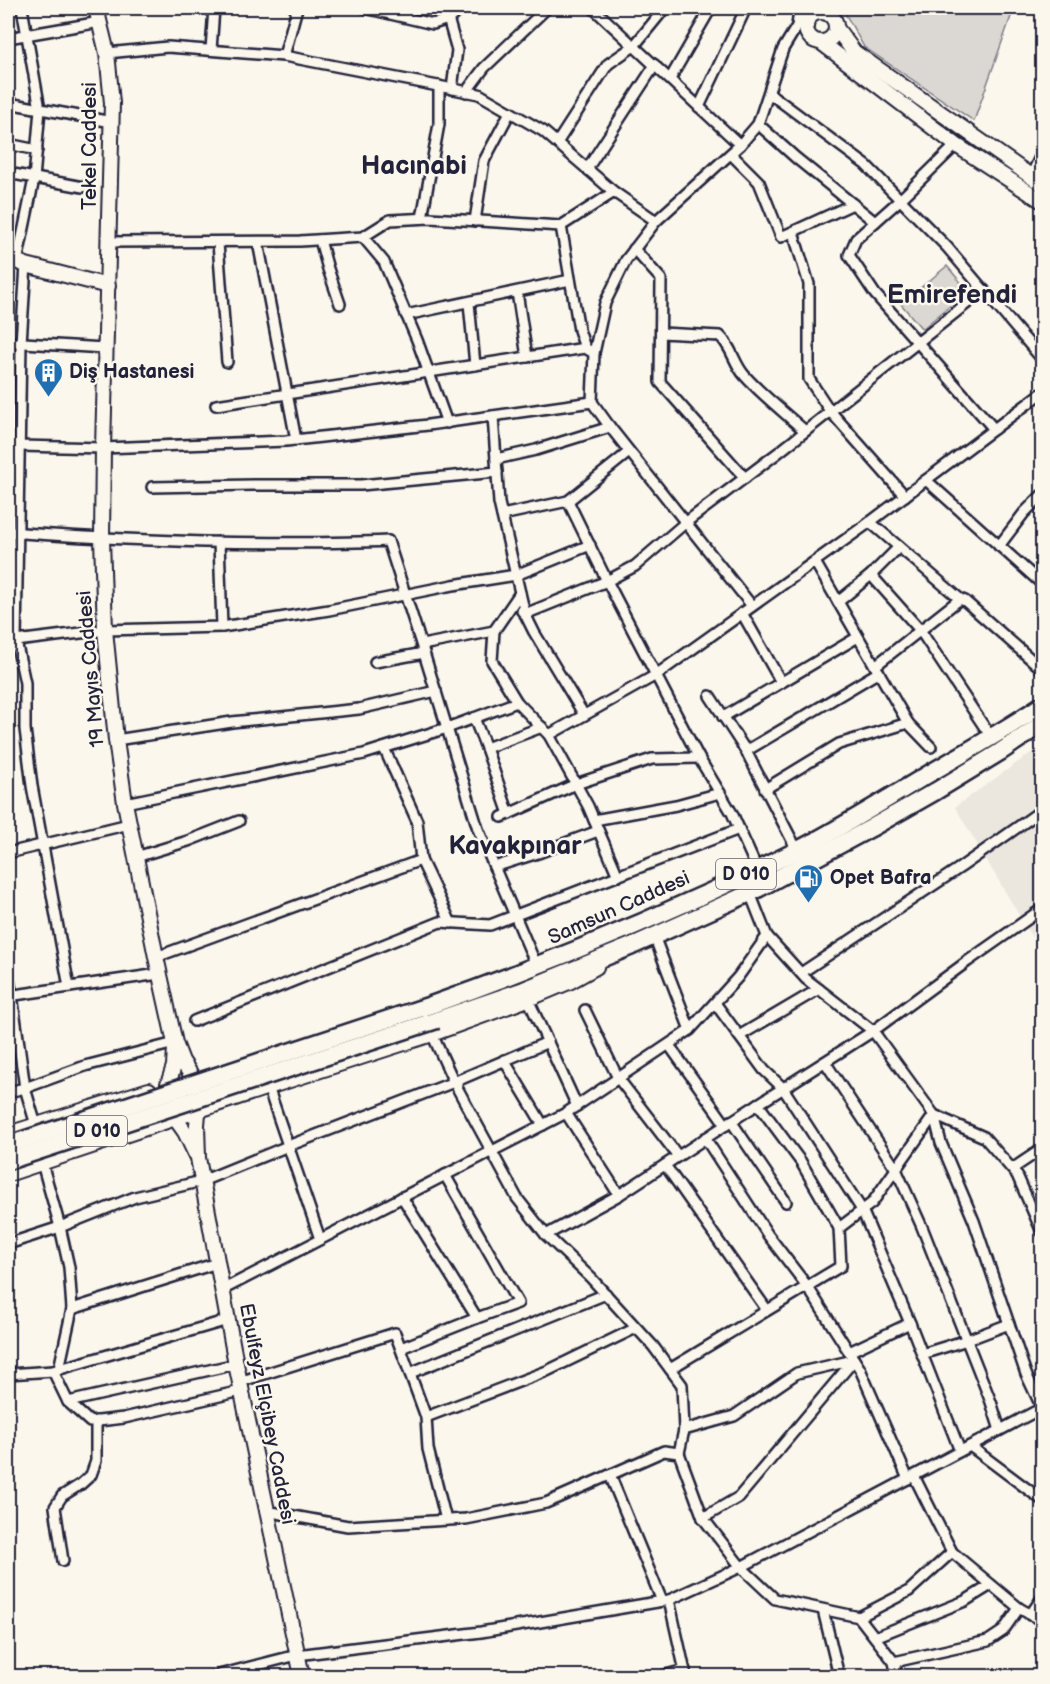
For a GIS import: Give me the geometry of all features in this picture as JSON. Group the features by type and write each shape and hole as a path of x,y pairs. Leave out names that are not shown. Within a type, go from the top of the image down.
{"highway":[{"name":"Samsun Caddesi","path":"433,1020 535,963 639,924 797,850 855,818 1042,705"},
{"name":"Samsun Caddesi","path":"188,1091 433,1020 524,990 632,946 750,893 926,796 1042,724"},
{"name":"D 010","path":"8,1145 188,1091"},
{"name":"D 010","path":"8,1161 188,1091"}],"street":[{"path":"22,8 40,109 34,178 17,262 21,343 20,446 12,532 12,641 25,683 25,729 32,786 69,987"},
{"name":"Tekel Caddesi","path":"96,8 107,53 111,94 108,286"},
{"path":"211,50 214,8"},
{"path":"284,56 297,8"},
{"path":"365,8 433,24 448,19 463,8"},
{"path":"445,8 457,50 452,89"},
{"path":"466,92 484,68 547,8"},
{"path":"593,8 740,145"},
{"path":"557,143 608,64 634,46 665,8"},
{"path":"670,79 711,8"},
{"path":"699,107 746,8"},
{"path":"797,8 808,18"},
{"path":"752,606 592,402 589,351 604,303 626,260 656,222 731,154 758,124 783,49 808,18 820,12 828,13 836,19 854,52 1037,180 1042,153"},
{"path":"808,18 807,31 815,41 822,43 956,145 1042,201"},
{"path":"822,43 832,39 836,19"},
{"path":"8,38 100,22"},
{"path":"107,53 168,47 284,56 479,94 543,131 614,192 656,222"},
{"path":"587,169 655,65"},
{"path":"422,218 439,124 439,87"},
{"path":"769,93 866,165 901,199 947,247 1042,359"},
{"path":"8,103 112,122"},
{"path":"475,221 484,161 510,112"},
{"path":"758,124 875,222"},
{"path":"8,144 37,150"},
{"path":"956,145 901,199 856,238 849,255 875,294 994,429"},
{"path":"731,154 759,182 781,237 853,204"},
{"path":"8,173 83,187"},
{"path":"108,242 218,243 363,237 390,220 422,218 561,226 614,192"},
{"path":"561,226 579,330 589,351"},
{"path":"793,232 809,284 809,379 830,411 904,496"},
{"path":"363,237 384,262 447,423"},
{"path":"320,240 340,304"},
{"path":"258,242 296,440"},
{"path":"218,243 227,362"},
{"path":"634,249 661,279 660,382 745,478"},
{"path":"17,262 108,286"},
{"path":"406,315 570,280"},
{"name":"19 Mayıs Caddesi","path":"108,286 102,539 105,630 125,803 159,974 188,1091"},
{"path":"525,614 607,581 635,566 685,523 984,290"},
{"path":"517,292 527,357"},
{"path":"469,303 475,365"},
{"path":"661,333 720,336 727,343 745,376 805,431"},
{"path":"8,342 105,348"},
{"path":"216,405 527,357 589,351"},
{"path":"549,735 656,675 870,522 1042,393"},
{"path":"8,444 103,448 296,440 447,423 592,402"},
{"path":"493,416 499,503 525,614 584,716"},
{"path":"496,459 536,450 610,427"},
{"path":"502,515 568,501 629,452"},
{"path":"152,487 361,485 497,472"},
{"path":"926,480 1042,584"},
{"path":"999,546 1024,513 1042,495"},
{"path":"568,501 699,758 732,813 757,869"},
{"path":"870,522 1042,669"},
{"path":"8,1134 36,1125 188,1091 450,990 535,963 478,829 388,541 340,544 219,542 102,539 12,532"},
{"path":"219,542 222,627"},
{"path":"12,641 105,630 222,627 328,610 516,575 590,545"},
{"path":"838,602 899,547"},
{"path":"815,561 908,723 931,747"},
{"path":"871,574 920,630 991,737"},
{"path":"520,593 494,631 492,661 517,702 549,735 594,820 618,876"},
{"path":"746,752 877,669 920,630 960,599"},
{"path":"513,604 525,614"},
{"path":"742,613 782,682"},
{"path":"375,662 494,631"},
{"path":"723,717 858,637"},
{"path":"116,740 232,722 359,709 436,691"},
{"path":"710,696 746,752 797,850"},
{"path":"125,803 364,754 447,728 517,702"},
{"path":"474,718 486,748 505,816 576,784 652,759 699,758"},
{"path":"765,789 839,744 908,723"},
{"path":"486,748 542,728"},
{"path":"384,748 417,821 421,860 451,923"},
{"path":"594,820 676,805 720,794"},
{"path":"801,973 961,867 1042,810"},
{"path":"136,857 188,841 239,821"},
{"path":"8,853 129,824"},
{"path":"194,1021 440,922 490,925 739,829"},
{"path":"494,867 598,831"},
{"path":"156,957 421,860"},
{"path":"215,1677 297,1655 481,1632 665,1600 741,1567 1042,1408 1026,1374 974,1221 941,1143 934,1114 873,1031 801,973 767,936 750,893"},
{"path":"546,1235 619,1195 873,1031 1042,909"},
{"path":"654,936 690,1030"},
{"path":"222,1290 577,1106 690,1030 738,977 767,936"},
{"path":"188,1091 268,1087 433,1020 528,999 571,981 632,946"},
{"path":"10,996 159,974"},
{"path":"8,975 25,1088 36,1125"},
{"path":"739,1036 819,989"},
{"path":"528,999 577,1106"},
{"path":"715,1003 765,1070 783,1088 862,1210 910,1323 960,1451"},
{"path":"585,1010 618,1078 678,1156"},
{"path":"433,1020 454,1082 517,1198 546,1235 606,1294 653,1346 682,1385 684,1430 679,1453 703,1518 741,1567 775,1599 859,1617 909,1591 952,1552"},
{"path":"8,1244 60,1227 135,1197 202,1180 454,1082 548,1042"},
{"path":"8,1092 85,1066 175,1043"},
{"name":"19 Mayıs Caddesi","path":"175,1043 174,1066 188,1091"},
{"path":"669,1045 786,1202"},
{"path":"504,1060 543,1125"},
{"path":"825,1062 896,1169 922,1227 1000,1430"},
{"path":"268,1087 320,1239"},
{"path":"8,1174 175,1118 188,1091"},
{"name":"19 Mayıs Caddesi","path":"168,1100 188,1091"},
{"name":"Ebulfeyz Elçibey Caddesi","path":"188,1091 197,1125 198,1158 240,1386 302,1677"},
{"name":"Ebulfeyz Elçibey Caddesi","path":"168,1100 175,1118 198,1158"},
{"path":"670,1369 841,1266 839,1228 801,1162 758,1104"},
{"path":"566,1113 619,1195"},
{"path":"839,1228 872,1203 934,1114"},
{"path":"934,1114 984,1137 1017,1175 1042,1232"},
{"path":"705,1138 768,1235 807,1286 860,1369 911,1477 952,1552 1018,1608 1042,1621"},
{"path":"1012,1169 1042,1149"},
{"path":"42,1163 69,1268 72,1309 56,1370 68,1402 90,1422 124,1418 240,1386 395,1333 426,1417 428,1449 447,1520"},
{"path":"665,1165 767,1310"},
{"path":"401,1348 518,1303 445,1175"},
{"path":"402,1197 477,1318"},
{"path":"72,1309 217,1263"},
{"path":"410,1373 606,1294"},
{"path":"8,1374 56,1370 228,1320"},
{"path":"684,1430 734,1416 797,1373 852,1356 910,1323"},
{"path":"922,1354 1009,1324"},
{"path":"426,1417 547,1371 636,1328"},
{"path":"703,1518 739,1497 852,1356"},
{"path":"68,1402 236,1364"},
{"path":"63,1561 55,1508 62,1497 91,1475 96,1461 96,1421"},
{"path":"970,1446 1042,1500"},
{"path":"266,1511 348,1526 466,1519 546,1503 664,1451 679,1453"},
{"path":"610,1475 665,1600 686,1673 662,1677"},
{"path":"875,1637 965,1600 991,1585"},
{"path":"1030,1614 1042,1598"},
{"path":"894,1662 988,1641 1003,1631 1018,1608"},
{"path":"824,1610 839,1677"},
{"path":"859,1617 894,1662 897,1677"}],"shaded area":[{"path":"846,8 1014,8 974,121 864,47 846,15"},
{"path":"947,266 968,291 922,329 901,304"},
{"path":"1042,745 1042,954 955,807"}],"place":[{"name":"Diş Hastanesi","path":"48,398"},
{"name":"Opet Bafra","path":"809,904"}],"district":[{"name":"Hacınabi","path":"414,166"},
{"name":"Emirefendi","path":"952,295"},
{"name":"Kavakpınar","path":"515,846"}]}
